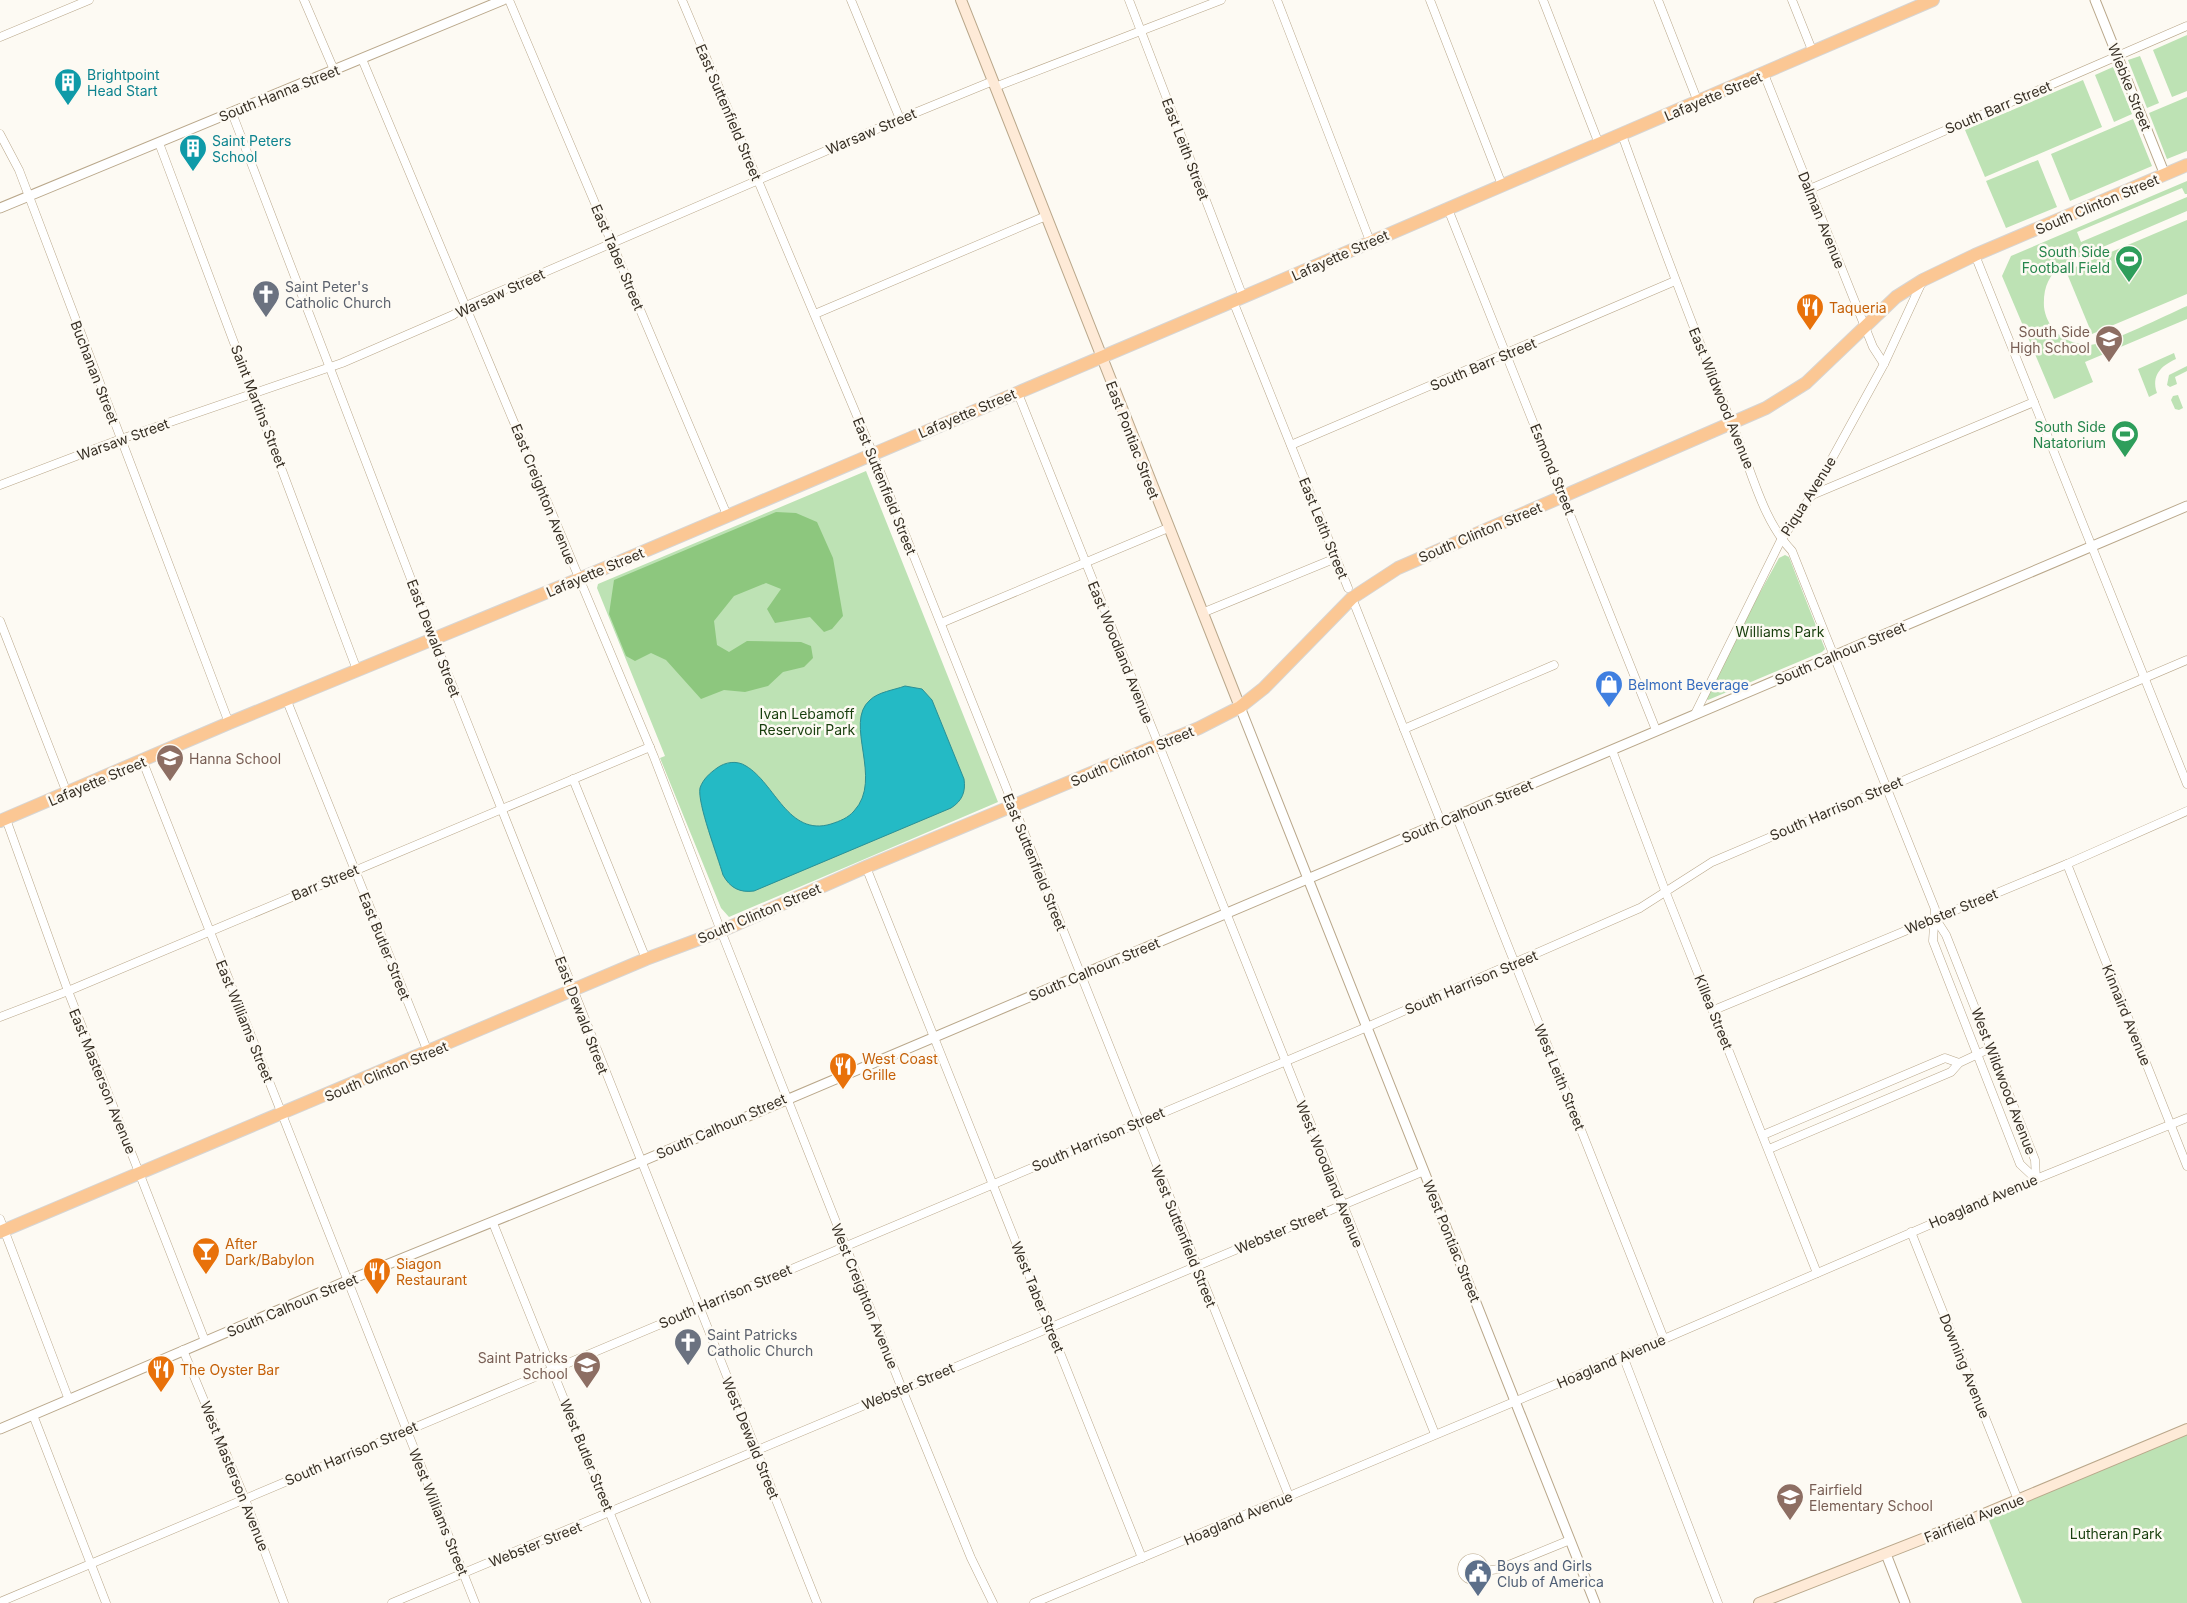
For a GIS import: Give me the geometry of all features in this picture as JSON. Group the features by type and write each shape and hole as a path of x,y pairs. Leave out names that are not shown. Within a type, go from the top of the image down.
{"highway":[{"name":"Lafayette Street","path":"3,820 143,762 229,723 287,701 357,670 579,579 1238,299 1764,74 1812,50 1933,0"},
{"name":"South Clinton Street","path":"2,1227 140,1174 646,959 721,931 866,867 1199,728 1240,707 1264,688 1350,593 1398,568 1766,408 1806,383 1896,297 1923,280 1975,255 2187,165"}],"main road":[{"name":"East Pontiac Street","path":"962,0 1168,528 1240,707"},
{"name":"Fairfield Avenue","path":"1759,1603 1886,1554 2187,1429"}],"street":[{"path":"0,37 89,0"},
{"path":"304,0 334,70"},
{"name":"South Hanna Street","path":"0,208 503,0"},
{"name":"East Taber Street","path":"509,0 727,515"},
{"name":"East Suttenfield Street","path":"682,0 815,314 941,623 1080,975"},
{"path":"850,0 900,119"},
{"name":"East Leith Street","path":"1129,0 1291,445 1441,822"},
{"name":"Warsaw Street","path":"0,485 120,439 330,367 453,315 466,306 612,242 900,119 1221,0"},
{"path":"1277,0 1370,241"},
{"path":"1430,0 1502,185"},
{"path":"1543,0 1599,144"},
{"path":"1658,0 1698,102"},
{"path":"1792,0 1812,50"},
{"name":"Wiebke Street","path":"2095,0 2165,175"},
{"name":"South Barr Street","path":"1810,189 2187,26"},
{"name":"East Creighton Avenue","path":"362,59 650,747 786,1098"},
{"name":"Dalman Avenue","path":"1764,74 1873,348 1884,364"},
{"name":"East Dewald Street","path":"232,113 434,639 640,1162"},
{"name":"East Wildwood Avenue","path":"1622,134 1675,281 1732,424 1775,529 1781,540 1792,551 1834,655"},
{"name":"Buchanan Street","path":"1,136 19,170 229,723"},
{"name":"Saint Martins Street","path":"159,143 255,394 357,670"},
{"name":"Esmond Street","path":"1448,209 1656,730"},
{"path":"815,314 1046,216"},
{"path":"1975,255 2187,784"},
{"name":"Piqua Avenue","path":"1695,714 1781,540 1812,494 1884,364 1923,280"},
{"name":"South Barr Street","path":"1291,445 1675,281"},
{"name":"East Woodland Avenue","path":"1017,392 1225,913"},
{"path":"1812,494 2034,402"},
{"name":"South Calhoun Street","path":"0,1429 349,1280 640,1162 786,1098 2187,506"},
{"path":"941,623 1168,528"},
{"path":"1202,614 1336,558"},
{"path":"0,621 67,793"},
{"name":"West Wildwood Avenue","path":"1834,655 1935,909 1932,942 2020,1164 2036,1179"},
{"name":"South Harrison Street","path":"0,1602 10,1601 90,1563 1284,1060 1367,1027 1640,908 1666,893 1684,878 1712,862 2187,660"},
{"path":"1404,729 1554,665"},
{"name":"East Butler Street","path":"287,701 428,1052"},
{"name":"East Pontiac Street","path":"1240,707 1308,878"},
{"name":"Barr Street","path":"0,1017 68,991 209,930 650,747"},
{"name":"Killea Street","path":"1612,750 1666,893 1817,1273"},
{"name":"East Williams Street","path":"143,762 349,1280"},
{"path":"573,779 646,959"},
{"name":"Webster Street","path":"1714,1010 2067,864 2187,811"},
{"name":"West Leith Street","path":"1456,815 1664,1339"},
{"name":"East Masterson Avenue","path":"3,820 205,1341"},
{"name":"Kinnaird Avenue","path":"2067,864 2187,1166"},
{"path":"866,867 933,1036"},
{"name":"West Pontiac Street","path":"1308,878 1595,1603"},
{"name":"West Woodland Avenue","path":"1225,913 1435,1434"},
{"name":"West Wildwood Avenue","path":"1935,918 1946,935 1991,1048 2034,1160 2036,1179"},
{"name":"West Suttenfield Street","path":"1080,975 1289,1496"},
{"name":"West Taber Street","path":"933,1036 1142,1558"},
{"path":"1768,1149 1951,1072 1959,1063 1991,1048"},
{"path":"1763,1135 1945,1058 1959,1063"},
{"path":"1879,1086 1884,1100"},
{"path":"1856,1095 1863,1109"},
{"name":"West Creighton Avenue","path":"786,1098 971,1558 993,1603"},
{"name":"Hoagland Avenue","path":"1034,1603 1435,1434 1516,1402 2036,1179 2187,1118"},
{"name":"West Dewald Street","path":"640,1162 817,1603"},
{"name":"Webster Street","path":"392,1603 1424,1171"},
{"name":"West Butler Street","path":"493,1223 646,1603"},
{"path":"2,1227 69,1400"},
{"name":"Downing Avenue","path":"1911,1232 2018,1500"},
{"name":"West Williams Street","path":"349,1280 475,1603"},
{"name":"West Masterson Avenue","path":"184,1350 245,1499 284,1603"},
{"path":"1623,1356 1718,1603"},
{"path":"33,1415 106,1603"},
{"path":"1484,1571 1499,1570 1570,1540"},
{"path":"1886,1554 1905,1603"}],"green space":[{"path":"2187,35 2187,91 2172,97 2153,50"},
{"path":"2140,56 2159,103 2147,108 2128,60"},
{"path":"2113,67 2132,114 2114,122 2095,75"},
{"path":"2083,80 2102,127 1985,177 1965,130"},
{"path":"2187,97 2187,151 2167,159 2149,113"},
{"path":"2133,119 2152,166 2070,201 2051,154"},
{"path":"2038,160 2057,207 2006,228 1986,181"},
{"path":"2187,181 2187,194 2185,194 2182,188 2077,232 2081,242 2187,197 2187,211 2063,264 2050,278 2046,288 2044,307 2046,317 2055,331 2067,339 2085,345 2111,339 2187,306 2187,319 2085,362 2093,382 2054,399 2002,276 2011,256"},
{"name":"South Side Football Field","path":"2187,220 2187,294 2092,334 2066,271"},
{"path":"2174,353 2176,359 2162,368 2156,376 2155,387 2157,393 2149,397 2138,369"},
{"path":"2187,366 2187,371 2175,377 2177,384 2170,387 2167,385 2169,375"},
{"path":"2178,395 2183,408 2179,410 2175,409 2171,400 2173,396"},
{"name":"Ivan Lebamoff Reservoir Park","path":"866,471 998,802 729,917 721,908 660,758 665,756 597,588 598,584"},
{"path":"776,512 796,513 817,522 833,558 843,616 832,629 824,632 810,617 775,623 767,609 781,589 766,583 734,596 714,621 717,645 729,652 747,641 801,642 811,646 813,658 804,667 783,672 768,686 745,692 724,690 701,699 666,660 651,653 635,661 626,656 609,614 614,580"},
{"name":"Williams Park","path":"1785,555 1789,557 1825,649 1822,652 1708,700 1704,694 1779,558"},
{"name":"Lutheran Park","path":"2187,1429 2187,1603 2022,1603 1986,1513"}],"water":[{"path":"905,686 922,689 932,700 964,779 964,792 958,802 951,808 754,891 744,891 732,886 723,875 702,805 700,788 707,776 724,764 735,762 742,764 756,774 793,816 804,823 816,826 831,824 841,820 854,811 862,798 865,783 860,723 863,710 870,700 877,695"}],"place":[{"name":"Brightpoint Head Start","path":"68,106"},
{"name":"Saint Peters School","path":"193,172"},
{"name":"South Side Football Field","path":"2129,283"},
{"name":"Saint Peter's Catholic Church","path":"266,318"},
{"name":"Taqueria","path":"1810,331"},
{"name":"South Side High School","path":"2109,363"},
{"name":"South Side Natatorium","path":"2125,458"},
{"name":"Belmont Beverage","path":"1609,708"},
{"name":"Hanna School","path":"170,782"},
{"name":"West Coast Grille","path":"843,1090"},
{"name":"After Dark/Babylon","path":"206,1275"},
{"name":"Siagon Restaurant","path":"377,1295"},
{"name":"Saint Patricks Catholic Church","path":"688,1366"},
{"name":"Saint Patricks School","path":"587,1389"},
{"name":"The Oyster Bar","path":"161,1393"},
{"name":"Fairfield Elementary School","path":"1790,1521"},
{"name":"Boys and Girls Club of America","path":"1478,1597"}]}
